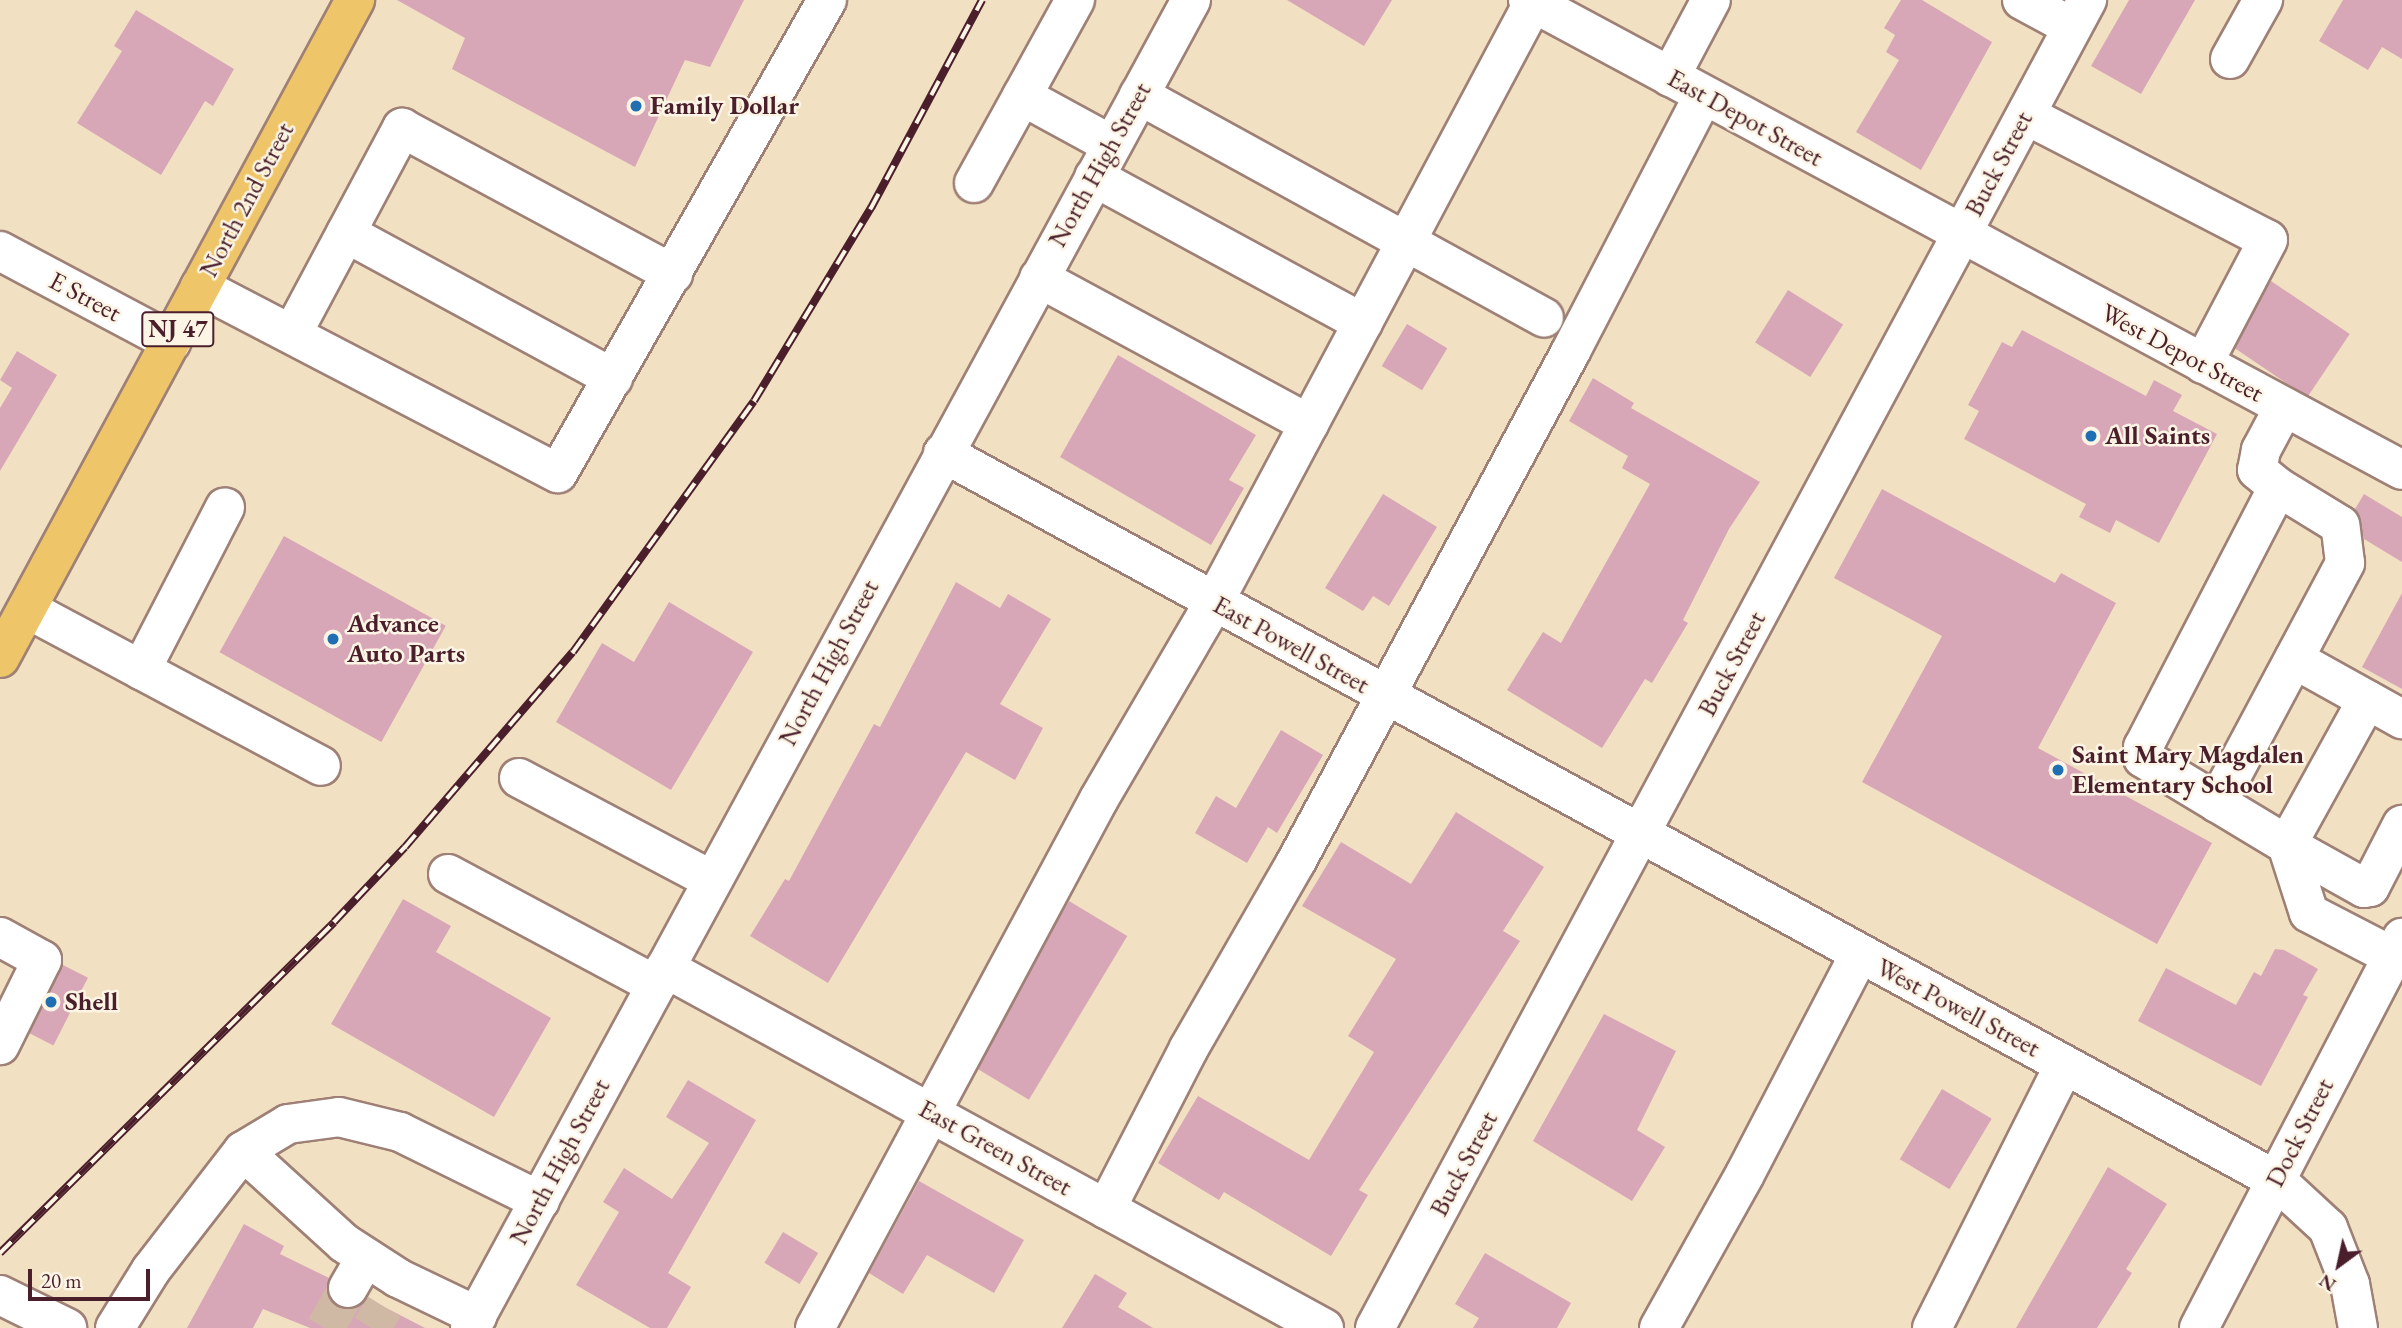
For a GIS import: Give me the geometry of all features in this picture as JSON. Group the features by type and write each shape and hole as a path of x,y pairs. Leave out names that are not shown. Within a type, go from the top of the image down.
{"main road":[{"name":"North 2nd Street","path":"0,658 355,0"}],"street":[{"path":"200,287 558,473 827,0"},
{"path":"974,183 1075,0"},
{"name":"North High Street","path":"474,1322 1191,0"},
{"path":"1670,77 1711,0"},
{"path":"2022,0 2080,14"},
{"path":"2230,59 2263,0"},
{"path":"815,1328 1099,799 1214,602 1530,1"},
{"name":"East Depot Street","path":"1530,1 1961,236"},
{"name":"Buck Street","path":"1375,1328 2080,14"},
{"path":"1139,95 1544,318"},
{"path":"1023,96 1103,161 1363,323"},
{"path":"1106,1209 1189,1048 1384,696 1703,96"},
{"path":"2026,115 2268,240 2203,364"},
{"path":"292,334 402,128 673,274"},
{"path":"346,233 612,378"},
{"name":"West Depot Street","path":"1961,236 2402,470"},
{"name":"E Street","path":"0,251 170,342"},
{"path":"1039,278 1309,425"},
{"path":"2217,803 2346,563 2340,526 2278,487 2257,470 2261,450 2284,407"},
{"name":"East Powell Street","path":"943,453 1640,836"},
{"path":"2278,487 2143,747 2143,758 2364,888 2370,887 2402,825"},
{"path":"141,670 225,507"},
{"path":"27,609 321,766"},
{"path":"2294,659 2402,719"},
{"path":"2367,700 2287,845 2309,913 2397,947"},
{"path":"519,778 712,880"},
{"name":"West Powell Street","path":"1640,836 2276,1180 2328,1228 2350,1284 2358,1328"},
{"name":"East Green Street","path":"448,874 661,976 931,1112 1324,1328"},
{"path":"0,937 42,960 0,1045"},
{"name":"Dock Street","path":"2199,1328 2397,947"},
{"path":"1659,1328 1745,1174 1858,955"},
{"path":"1931,1328 2064,1065"},
{"path":"115,1328 151,1270 243,1152 288,1124 339,1117 400,1132 540,1201"},
{"path":"243,1152 356,1273 401,1298 474,1322"},
{"path":"0,1295 58,1326"}],"building":[{"path":"397,0 744,0 710,67 685,60 635,167 452,69 465,38"},
{"path":"1287,0 1392,0 1364,46"},
{"path":"1901,0 1922,0 1992,42 1921,170 1856,132 1899,60 1886,52 1895,35 1884,28"},
{"path":"2129,0 2195,0 2141,94 2091,66"},
{"path":"2343,0 2402,0 2402,59 2382,47 2368,70 2319,41"},
{"path":"136,10 234,69 213,106 205,101 161,175 77,123 122,51 114,46"},
{"path":"2271,281 2350,334 2307,397 2229,344"},
{"path":"1788,290 1843,324 1810,377 1755,343"},
{"path":"1407,324 1447,348 1422,390 1382,366"},
{"name":"All Saints","path":"2022,330 2146,396 2154,380 2182,395 2173,411 2217,434 2159,543 2116,520 2110,533 2079,517 2086,504 1964,439 1979,411 1968,405 2002,342 2012,347"},
{"path":"17,351 57,375 0,471 0,408 12,388 0,380"},
{"path":"1118,355 1256,435 1229,480 1244,488 1211,545 1060,457"},
{"path":"1593,378 1634,403 1631,408 1760,482 1729,529 1683,620 1688,623 1652,683 1645,679 1602,748 1507,690 1543,632 1561,643 1650,484 1622,468 1628,456 1569,421"},
{"path":"1882,489 2055,583 2061,573 2116,603 2038,748 2212,843 2157,944 1862,782 1942,636 1834,578"},
{"path":"1383,494 1437,527 1389,606 1373,596 1363,611 1325,588"},
{"path":"2364,494 2402,517 2402,562 2364,539 2355,509"},
{"name":"Advance Auto Parts","path":"284,536 446,626 381,742 220,652"},
{"path":"956,582 1000,608 1008,594 1051,619 1000,704 1043,728 1015,780 966,752 828,983 750,936 785,879 789,881 874,724 880,727"},
{"path":"2402,593 2402,689 2362,667"},
{"path":"669,602 753,652 671,790 556,722 602,643 634,662"},
{"path":"1281,730 1323,755 1277,833 1268,827 1247,863 1195,833 1216,796 1236,808"},
{"path":"1456,812 1544,867 1503,931 1520,941 1359,1190 1368,1195 1331,1256 1224,1192 1219,1200 1158,1163 1198,1096 1309,1160 1374,1052 1348,1036 1396,959 1302,906 1341,842 1411,884"},
{"path":"403,899 451,926 436,952 551,1018 494,1117 331,1024"},
{"path":"1069,901 1127,936 1029,1100 971,1065"},
{"path":"2275,949 2284,950 2318,969 2303,995 2308,997 2261,1086 2138,1021 2166,968 2236,1005 2254,972 2261,976"},
{"name":"Shell","path":"63,965 88,978 53,1045 28,1033"},
{"path":"1604,1014 1676,1051 1637,1130 1665,1147 1632,1201 1533,1141"},
{"path":"688,1080 756,1120 668,1273 691,1287 667,1328 650,1328 576,1285 619,1212 603,1202 624,1168 672,1199 709,1143 666,1117"},
{"path":"1942,1089 1992,1119 1949,1189 1900,1159"},
{"path":"2108,1167 2167,1204 2126,1269 2132,1273 2097,1328 2016,1328"},
{"path":"919,1181 1024,1240 994,1293 927,1255 903,1294 869,1273"},
{"path":"244,1224 284,1246 280,1254 329,1278 329,1298 337,1307 349,1310 367,1298 425,1328 310,1328 263,1309 253,1328 187,1328"},
{"path":"783,1232 818,1253 800,1284 764,1263"},
{"path":"1485,1253 1571,1303 1557,1328 1473,1328 1479,1318 1455,1304"},
{"path":"1095,1274 1127,1293 1118,1307 1153,1328 1062,1328"}],"tunnel":[{"path":"325,1328 348,1288"},
{"path":"371,1328 384,1307"}],"railway":[{"path":"0,1253 334,922 405,847 573,652 754,401 871,208 982,0"}],"place":[{"name":"Family Dollar","path":"636,106"},
{"name":"All Saints","path":"2091,436"},
{"name":"Advance Auto Parts","path":"333,639"},
{"name":"Saint Mary Magdalen Elementary School","path":"2058,770"},
{"name":"Shell","path":"51,1002"}]}
